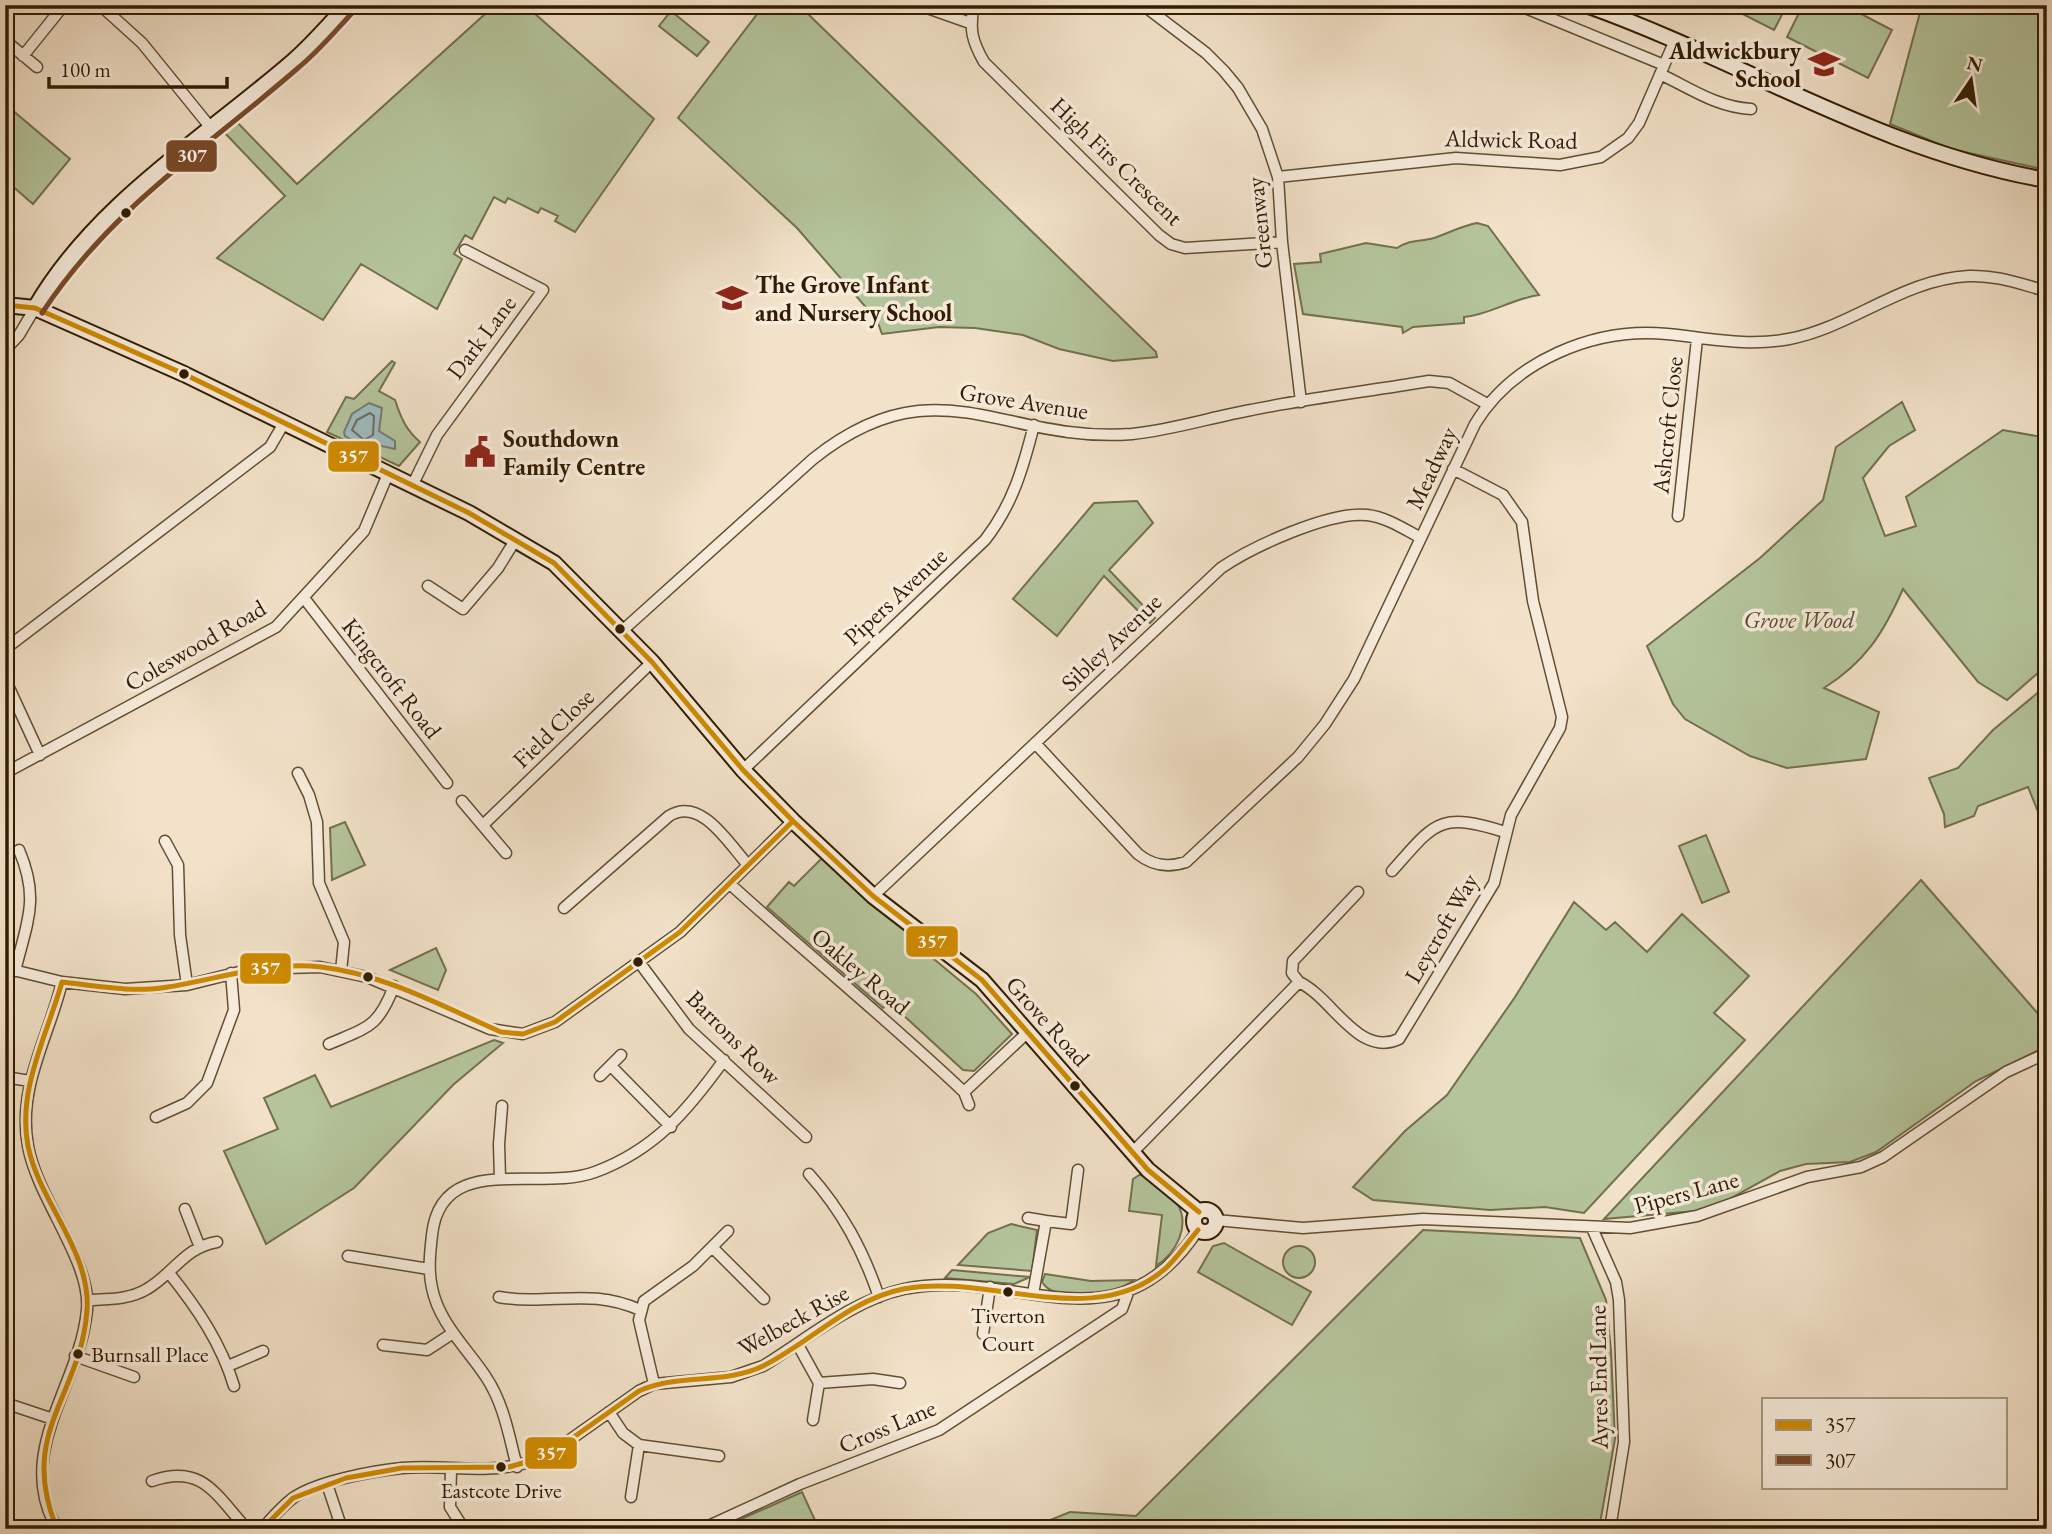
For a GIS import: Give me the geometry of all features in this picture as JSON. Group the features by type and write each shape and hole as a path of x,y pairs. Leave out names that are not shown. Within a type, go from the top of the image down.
{"street":[{"path":"23,56 64,5"},
{"path":"100,5 142,43 211,128"},
{"path":"5,349 19,335 35,308 88,238 211,128 294,61 348,5"},
{"path":"919,5 970,23 974,5"},
{"name":"Greenway","path":"1143,5 1206,53 1238,88 1262,129 1278,177 1282,242 1301,402"},
{"path":"1518,5 1662,69 1703,97 1733,108 1751,108"},
{"path":"1586,5 1675,40 1826,108 1937,154 2047,180"},
{"name":"High Firs Crescent","path":"970,23 972,41 984,62 1171,244 1198,248 1282,242"},
{"name":"Aldwick Road","path":"1278,177 1456,158 1560,165 1587,162 1601,157 1629,138 1639,123 1675,40"},
{"path":"7,42 37,67"},
{"name":"Dark Lane","path":"412,486 428,451 464,395 543,290 464,250"},
{"name":"Meadway","path":"1035,743 1138,854 1158,865 1186,862 1298,757 1325,724 1354,679 1453,469 1487,404 1504,386 1525,372 1549,358 1587,342 1635,334 1743,344 1794,338 1828,327 1919,286 1968,276 2014,280 2047,291"},
{"name":"Grove Road","path":"5,305 35,308 284,423 516,539 554,563 652,662 743,769 793,821 873,896 982,980 1132,1153 1199,1212 1210,1211 1216,1220"},
{"name":"Ashcroft Close","path":"1678,516 1697,339"},
{"name":"Grove Avenue","path":"622,631 813,459 844,435 891,415 932,409 981,414 1071,432 1132,434 1301,402 1439,381 1458,386 1487,404"},
{"path":"5,649 270,447 284,423"},
{"name":"Pipers Avenue","path":"743,769 985,540 999,521 1021,479 1034,425"},
{"name":"Leycroft Way","path":"1299,982 1314,991 1365,1040 1381,1045 1399,1039 1494,883 1511,815 1555,743 1562,717 1533,601 1522,522 1503,495 1453,469"},
{"name":"Coleswood Road","path":"5,773 264,636 304,598 364,531 388,474"},
{"name":"Sibley Avenue","path":"873,896 1221,568 1253,548 1344,516 1359,514 1379,518 1421,538"},
{"path":"428,586 463,609 498,568 516,539"},
{"name":"Kingcroft Road","path":"304,598 447,783"},
{"name":"Field Close","path":"483,825 652,662"},
{"path":"5,679 40,755"},
{"path":"298,773 315,815 319,883 344,942 341,971"},
{"path":"463,801 506,853"},
{"path":"564,908 670,816 683,810 702,815 748,865"},
{"path":"19,850 29,873 33,900 10,970 62,982 125,989 187,985 231,973 281,966 341,971 394,986 490,1029 523,1034 555,1022 680,932 793,821"},
{"path":"1392,871 1426,833 1441,823 1464,821 1505,832"},
{"path":"165,841 178,865 180,936 187,985"},
{"name":"Oakley Road","path":"730,884 797,946 898,1029 964,1092 969,1105"},
{"path":"1132,1153 1299,982 1292,973 1293,961 1358,892"},
{"name":"Barrons Row","path":"639,962 689,1029 806,1137"},
{"path":"156,1117 187,1103 207,1083 234,1010 231,973"},
{"path":"57,1529 43,1498 40,1468 53,1419 75,1356 88,1300 82,1274 33,1167 26,1123 30,1081 56,1011 62,982"},
{"path":"329,1044 368,1027 377,1020 384,1012 394,986"},
{"path":"964,1092 1028,1032"},
{"name":"Pipers Lane","path":"1216,1220 1303,1228 1423,1219 1630,1228 1697,1216 1807,1177 1861,1167 1883,1157 2006,1072 2047,1053"},
{"path":"600,1076 621,1055"},
{"path":"517,1467 500,1401 453,1333 432,1290 429,1269 433,1223 441,1202 457,1188 500,1179 548,1180 584,1176 598,1171 671,1127 689,1110 724,1060"},
{"path":"611,1066 671,1127"},
{"path":"5,1077 30,1081"},
{"path":"500,1179 502,1106"},
{"path":"1028,1218 1070,1224 1079,1170"},
{"path":"809,1174 828,1195 857,1239 880,1297"},
{"path":"184,1209 199,1245"},
{"path":"1199,1212 1194,1220 1198,1230 1210,1231 1216,1220"},
{"path":"1033,1294 1046,1221"},
{"name":"Ayres End Lane","path":"1592,1228 1616,1282 1619,1300 1624,1442 1610,1529"},
{"name":"Cross Lane","path":"702,1529 800,1484 939,1430 1122,1309 1129,1290 1174,1261 1198,1230"},
{"path":"654,1384 639,1320 644,1301 693,1266 729,1231"},
{"path":"88,1300 133,1295 169,1273 199,1245 217,1242"},
{"path":"712,1247 764,1299"},
{"path":"348,1256 429,1269"},
{"path":"169,1273 202,1315 228,1366 234,1386"},
{"name":"Welbeck Rise","path":"262,1529 294,1497 327,1484 402,1468 493,1471 517,1467 547,1456 654,1384 731,1377 763,1366 880,1297 921,1286 990,1287 1077,1300 1112,1296 1129,1290"},
{"path":"984,1334 990,1287"},
{"path":"499,1297 537,1302 584,1295 619,1300 640,1310"},
{"path":"383,1345 427,1350 453,1333"},
{"path":"798,1345 819,1383 813,1420"},
{"path":"228,1366 263,1351"},
{"path":"75,1356 134,1377"},
{"path":"819,1383 873,1379 900,1383"},
{"path":"5,1404 53,1419"},
{"path":"609,1412 623,1433 639,1445 719,1456"},
{"path":"631,1497 639,1445"},
{"path":"451,1470 450,1507 464,1529"},
{"path":"152,1481 177,1474 194,1478 218,1497 247,1529"},
{"path":"327,1484 342,1529"}],"green space":[{"path":"495,5 525,5 654,119 575,232 555,221 558,216 541,208 538,213 508,198 505,203 494,197 472,239 465,235 454,254 462,259 437,309 361,264 323,320 217,258 285,196 223,131 236,121 297,184"},
{"path":"764,5 806,5 807,13 1156,352 1157,357 1113,361 1059,349 1023,335 975,328 939,327 882,334 877,320 797,228 678,118"},
{"path":"1725,5 1787,5 1774,30"},
{"path":"1803,5 1844,5 1892,30 1868,78 1787,37"},
{"path":"1922,5 2047,5 2047,170 1951,149 1890,124"},
{"path":"671,11 709,42 697,56 659,26"},
{"path":"5,104 70,159 33,204 10,184 5,189"},
{"path":"1477,223 1488,226 1539,295 1464,317 1464,323 1413,327 1403,333 1402,327 1303,314 1294,264 1321,262 1320,254 1366,243 1397,248"},
{"path":"392,361 395,363 379,391 395,400 404,423 420,442 399,466 327,432 346,397 354,399"},
{"name":"Grove Wood","path":"1902,402 1915,430 1889,446 1863,478 1885,536 1916,526 1906,497 2003,430 2047,438 2047,665 2007,700 1978,682 1903,589 1871,646 1851,668 1824,688 1879,712 1866,759 1787,768 1750,756 1685,719 1673,704 1647,646 1760,558 1823,500 1836,447"},
{"path":"1137,501 1153,523 1109,570 1155,618 1150,623 1104,576 1057,636 1013,599 1094,503"},
{"path":"2047,685 2047,834 2028,787 1978,806 1974,816 1945,827 1944,814 1929,778 1958,768 1993,730"},
{"path":"345,822 365,865 332,880 330,828"},
{"path":"1706,835 1729,892 1702,903 1679,846"},
{"path":"823,857 932,950 929,955 976,994 1012,1034 974,1071 963,1070 889,1002 883,1008 767,907 789,882 794,886"},
{"path":"1921,880 2047,1024 2047,1046 1976,1081 1876,1152 1850,1162 1806,1164 1780,1171 1724,1202 1696,1211 1604,1219"},
{"path":"1574,902 1606,930 1615,922 1647,952 1682,914 1749,976 1714,1013 1745,1040 1584,1213 1545,1207 1490,1210 1373,1200 1353,1187 1405,1131 1447,1095 1515,997"},
{"path":"436,948 446,970 438,990 390,970"},
{"path":"494,1040 503,1043 453,1085 354,1188 266,1244 224,1151 278,1129 264,1098 315,1075 331,1107"},
{"path":"1141,1174 1170,1194 1181,1212 1182,1230 1179,1238 1170,1254 1156,1266 1162,1215 1129,1211 1133,1179"},
{"path":"1011,1224 1037,1230 1032,1271 958,1265 988,1233"},
{"path":"1423,1230 1580,1238 1606,1300 1611,1351 1615,1439 1599,1529 1028,1529 1070,1512 1136,1516"},
{"path":"1224,1243 1311,1292 1292,1325 1198,1272 1213,1246"},
{"path":"1299,1246 1310,1251 1315,1262 1310,1273 1299,1278 1288,1273 1283,1262 1288,1251"},
{"path":"952,1270 1030,1277 1014,1284 945,1278"},
{"path":"1045,1274 1091,1281 1134,1280 1101,1294 1073,1296 1050,1289 1042,1282"},
{"path":"802,1492 819,1529 719,1529"}],"water":[{"path":"369,403 382,408 379,431 395,441 395,449 373,444 367,449 345,436 344,432 352,414"}],"transit line":[{"name":"307","path":"42,313 69,275 129,210 306,61 354,11"},
{"name":"357","path":"5,305 35,308 184,374 469,513 554,563 652,662 743,770 793,821 873,896 982,980 1148,1170 1199,1212"},
{"name":"357","path":"62,982 155,989 282,966 321,967 391,984 501,1032 523,1034 555,1022 680,932 793,821"},
{"name":"357","path":"57,1529 47,1495 44,1466 47,1440 82,1340 87,1310 86,1288 73,1247 34,1167 26,1125 35,1063 62,982"},
{"name":"357","path":"262,1529 293,1498 346,1478 402,1468 509,1467 547,1456 639,1391 669,1382 748,1372 781,1356 848,1312 883,1294 936,1286 1074,1298 1107,1296 1138,1286 1167,1267 1198,1230"}],"place":[{"name":"Aldwickbury School","path":"1824,64"},
{"name":"The Grove Infant and Nursery School","path":"732,298"},
{"name":"Southdown Family Centre","path":"480,452"},
{"name":"Tiverton Court","path":"1008,1292"},
{"name":"Burnsall Place","path":"78,1354"},
{"name":"Eastcote Drive","path":"501,1467"}]}
